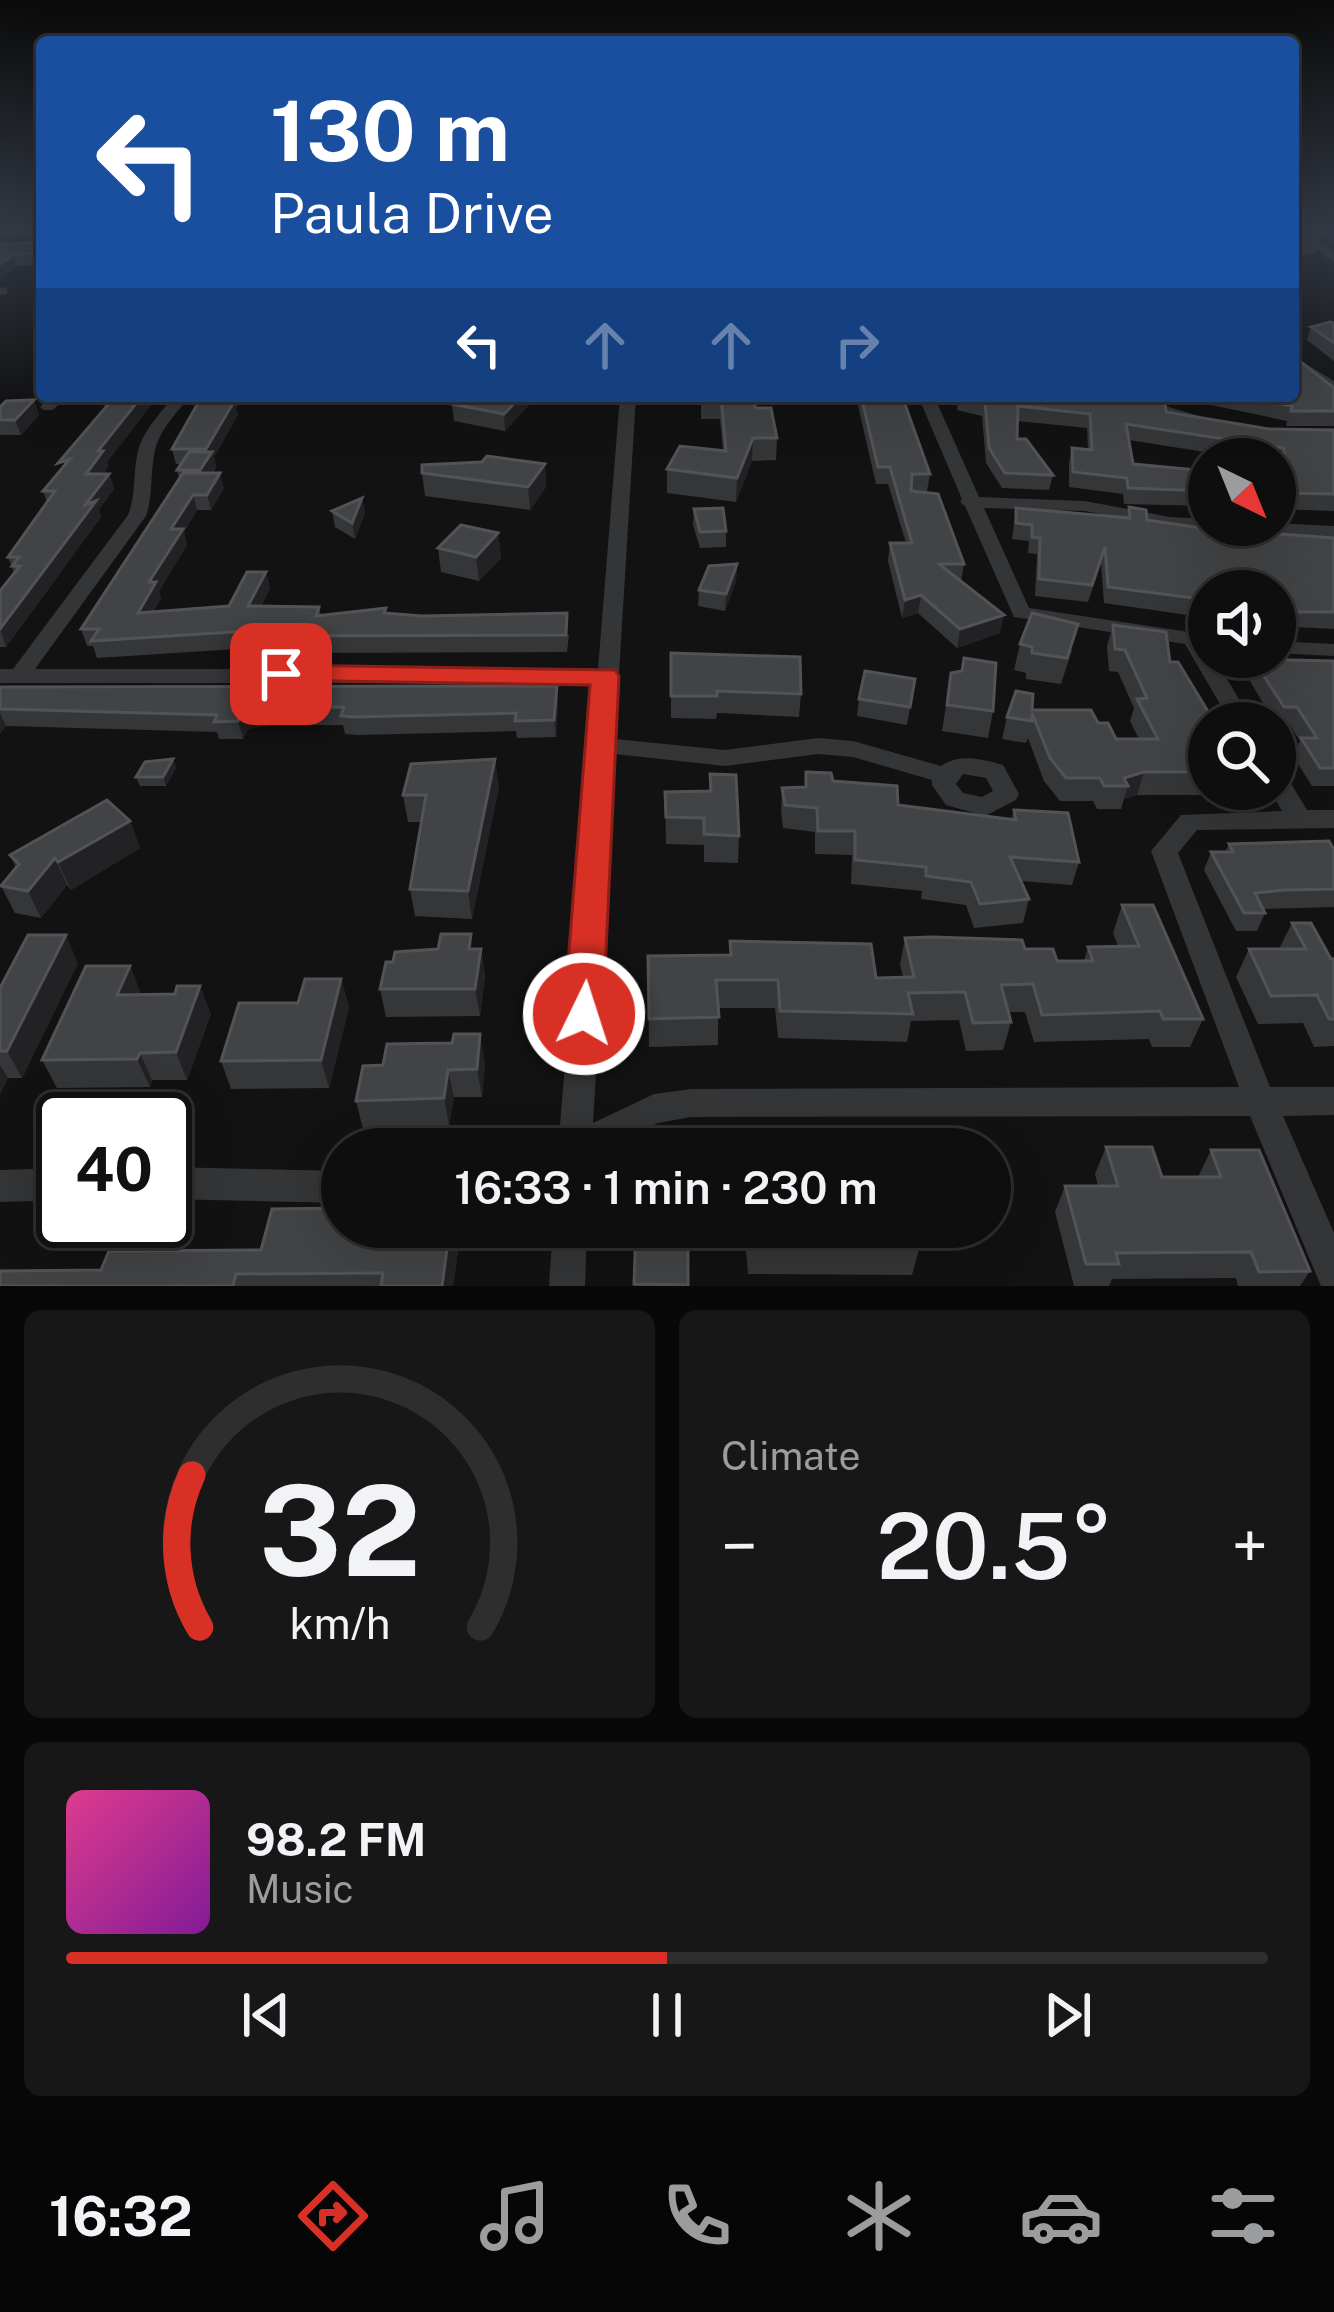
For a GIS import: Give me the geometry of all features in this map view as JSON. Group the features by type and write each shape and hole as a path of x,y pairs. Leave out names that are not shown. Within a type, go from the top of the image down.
{"street":[{"path":"1299,365 1334,388"},
{"path":"10,676 136,516 147,494 145,454 153,434 177,402"},
{"path":"575,1128 628,402"},
{"path":"928,402 1012,601 1024,614 1188,638"},
{"path":"1123,402 1232,429"},
{"path":"969,502 1085,506 1170,522 1334,532"},
{"path":"1296,647 1334,650"},
{"path":"10,676 605,676"},
{"path":"601,745 725,758 818,746 853,749 946,775"},
{"path":"1294,810 1299,819"},
{"path":"1334,818 1190,821 1164,851 1334,1274"},
{"path":"616,1128 654,1109 691,1103 1334,1101"},
{"path":"192,1184 321,1187"},
{"path":"0,1186 36,1185"},
{"path":"567,1286 569,1248"}],"building":[{"path":"1334,323 1334,343 1311,327"},
{"path":"1299,361 1334,388 1334,411 1291,411 1292,406 1272,402 1299,402"},
{"path":"34,400 15,420 0,420 0,407 6,401"},
{"path":"110,402 137,402 86,474 109,474 85,505 96,501 0,629 0,591 20,566 12,566 19,557 8,557 55,491 43,491 70,459 58,463"},
{"path":"199,402 234,402 206,449 172,449"},
{"path":"454,402 515,402 504,414"},
{"path":"721,402 755,402 755,408 771,408 777,438 753,438 737,478 667,469 680,446 726,451"},
{"path":"862,402 904,402 930,474 912,474 911,491 938,494 964,564 939,564 1004,615 960,629 921,595 905,600 890,543 912,543 890,467 878,467"},
{"path":"985,402 1160,402 1166,412 1269,429 1334,430 1334,494 1296,493 1296,438 1218,438 1126,424 1133,464 1188,469 1188,490 1128,488 1127,478 1073,472 1072,448 1092,450 1090,414 1018,406 1017,439 1026,439 1053,475 1005,473 989,448"},
{"path":"189,452 212,452 200,470 177,470"},
{"path":"487,456 545,464 528,487 422,473 422,465 482,462"},
{"path":"183,473 220,473 207,495 193,495 171,529 183,529 149,582 156,582 138,613 229,606 247,572 266,572 248,606 319,607 316,616 386,608 384,613 422,616 567,613 566,635 278,636 281,629 91,641 99,629 81,629"},
{"path":"362,498 352,523 332,511"},
{"path":"1129,507 1146,510 1147,520 1188,526 1188,546 1296,546 1296,535 1334,538 1334,612 1296,612 1296,570 1188,570 1188,597 1108,587 1105,547 1092,585 1039,579 1040,538 1032,537 1032,525 1016,523 1016,508 1130,518"},
{"path":"723,508 726,531 700,532 694,509"},
{"path":"461,525 498,533 476,557 438,548"},
{"path":"737,564 726,594 699,590 709,566"},
{"path":"1032,613 1078,624 1067,658 1032,653 1032,647 1020,644"},
{"path":"1113,625 1166,632 1170,662 1178,662 1202,702 1188,702 1188,772 1144,772 1124,778 1128,786 1104,786 1100,778 1066,778 1050,758 1032,713 1032,721 1007,717 1016,691 1033,694 1032,710 1091,710 1098,723 1108,723 1116,739 1158,739 1137,699 1147,698 1125,650 1115,649"},
{"path":"671,653 800,657 801,694 717,691 717,696 671,696"},
{"path":"964,658 996,663 993,711 947,705 951,673 962,671"},
{"path":"1296,660 1334,661 1334,768 1320,768 1301,738 1317,738 1296,702 1281,702 1265,678 1296,678"},
{"path":"865,671 915,679 910,707 859,699"},
{"path":"557,686 554,720 515,721 516,713 341,716 344,707 265,708 243,711 238,721 214,722 217,715 0,709 0,687"},
{"path":"173,759 163,777 136,777 145,762"},
{"path":"495,759 468,891 410,889 426,795 403,795 411,764"},
{"path":"806,772 831,773 833,781 897,786 898,805 1016,820 1014,810 1068,813 1079,862 1010,857 1029,899 980,904 971,882 926,876 926,867 855,860 855,831 818,831 817,808 785,805 782,788 806,787"},
{"path":"710,774 736,775 739,836 704,834 704,818 666,817 665,792 711,791"},
{"path":"107,800 130,821 58,862 55,858 28,891 1,886 19,864 10,855"},
{"path":"1329,841 1334,850 1334,889 1255,893 1265,913 1244,913 1211,852 1233,852 1229,844"},
{"path":"1122,905 1153,905 1203,1019 1163,1019 1160,1011 1042,1015 1033,984 1001,985 1011,1022 973,1023 965,992 908,993 913,1014 780,1011 778,980 716,980 719,1017 649,1019 648,956 731,955 730,941 871,944 876,978 914,977 905,938 932,937 1022,940 1025,949 1053,949 1057,961 1093,961 1088,947 1139,946"},
{"path":"1292,923 1311,923 1334,959 1334,1019 1329,1019 1317,995 1271,996 1249,949 1306,949"},
{"path":"441,934 471,934 469,949 481,949 475,989 380,989 386,962 393,962 395,952 438,949"},
{"path":"28,935 66,935 7,1051 0,1051 0,988"},
{"path":"86,966 130,966 117,995 175,994 177,986 200,986 176,1052 140,1053 137,1059 42,1060"},
{"path":"305,979 341,979 321,1060 221,1061 239,1003 298,1003"},
{"path":"454,1034 480,1034 477,1069 448,1070 444,1098 356,1101 363,1066 383,1065 387,1044 452,1043"},
{"path":"1106,1147 1152,1147 1162,1177 1221,1177 1211,1150 1259,1150 1310,1271 1259,1272 1251,1252 1116,1253 1119,1264 1086,1264 1065,1186 1118,1186"},
{"path":"321,1208 321,1248 447,1248 442,1286 381,1286 383,1273 236,1274 233,1286 0,1286 0,1271 101,1270 109,1251 261,1250 272,1209"},
{"path":"635,1248 688,1248 688,1285 634,1284"}],"route":[{"path":"281,674 605,676 584,1014"}]}
